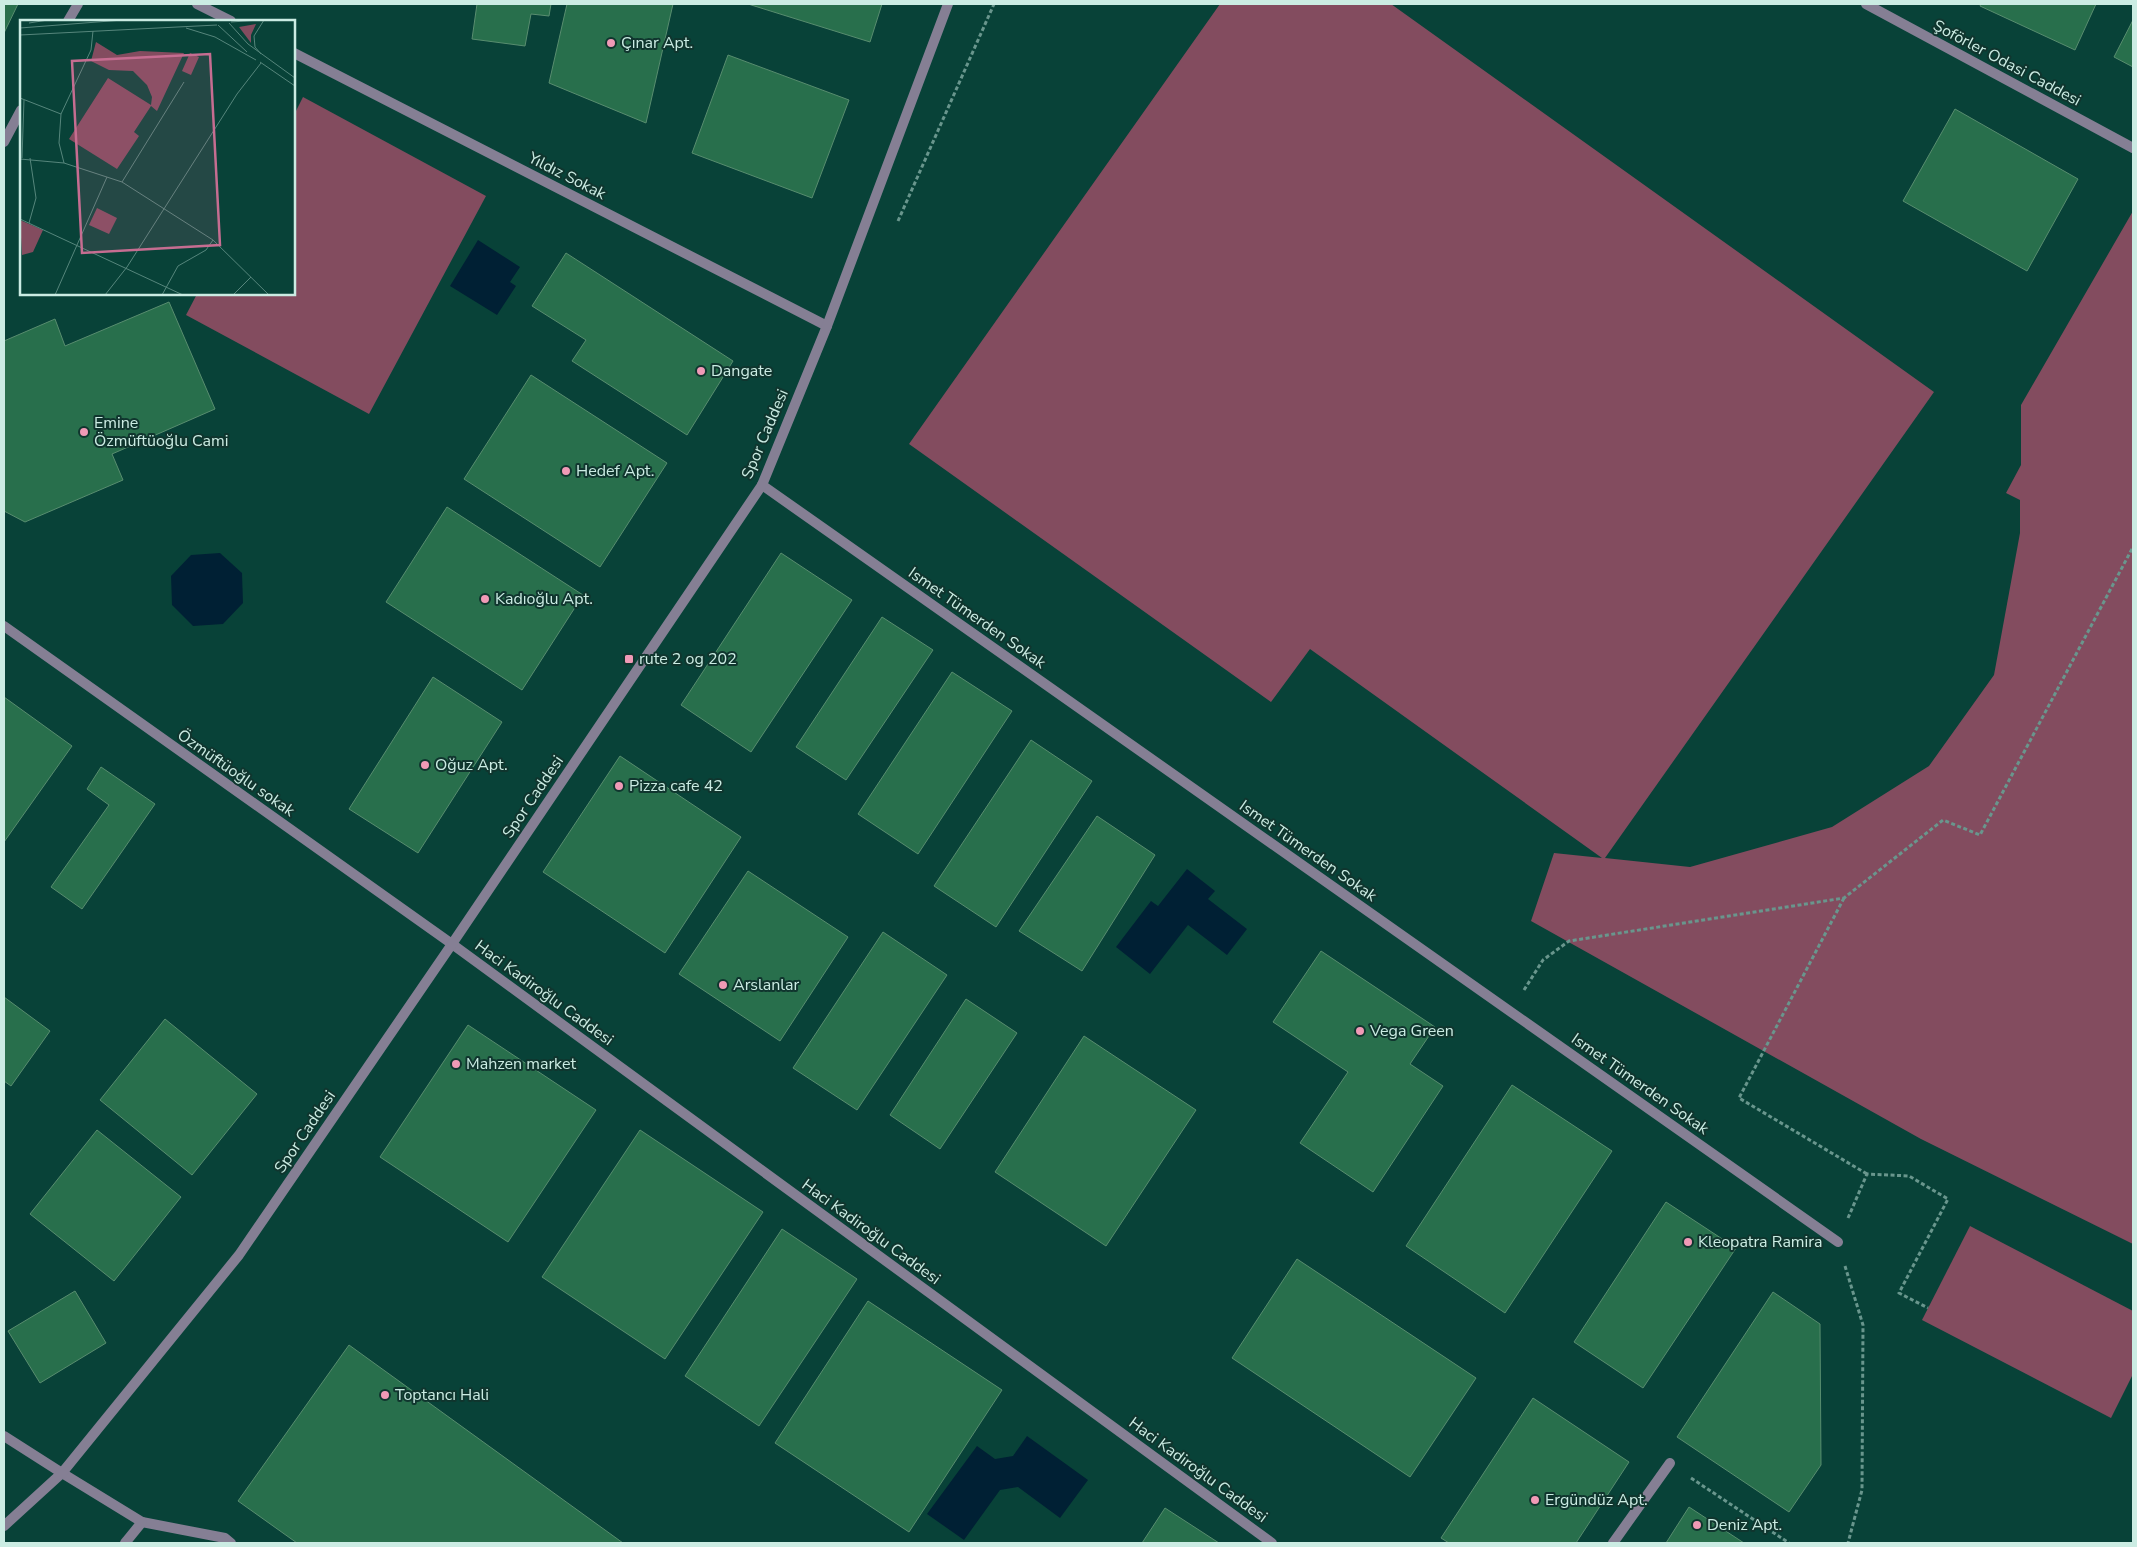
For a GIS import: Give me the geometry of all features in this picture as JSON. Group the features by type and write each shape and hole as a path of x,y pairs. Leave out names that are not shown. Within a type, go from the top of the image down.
{"street":[{"path":"69,20 78,4"},
{"path":"197,4 229,20"},
{"name":"Spor Caddesi","path":"4,1526 62,1473 239,1254 452,944 762,485 827,326 948,4"},
{"name":"Şoförler Odasi Caddesi","path":"1866,4 2133,148"},
{"name":"Yıldız Sokak","path":"295,54 827,326"},
{"path":"4,142 20,112"},
{"name":"Ismet Tümerden Sokak","path":"762,485 1838,1242"},
{"name":"Özmüftüoğlu sokak","path":"4,626 452,944"},
{"name":"Haci Kadiroğlu Caddesi","path":"452,944 1272,1543"},
{"path":"4,1436 142,1522 225,1538 231,1543"},
{"path":"1613,1543 1670,1463"},
{"path":"125,1543 142,1522"}],"path":[{"path":"1928,1308 1899,1292 1948,1199 1909,1176 1867,1174 1739,1098 1844,898 1943,820 1980,836 2133,547"},
{"path":"1510,1011 1543,960 1569,941 1844,898"},
{"path":"1848,1543 1862,1490 1863,1325 1838,1242 1867,1174"},
{"path":"1670,1463 1789,1543"}],"shaded area":[{"path":"1220,4 1391,4 1934,392 1605,858 1690,867 1832,827 1929,766 1994,675 2020,533 2020,500 2006,493 2021,465 2021,405 2133,211 2133,1244 1921,1139 1531,921 1554,853 1602,858 1310,649 1271,702 909,444"},
{"path":"303,97 486,196 369,414 186,315 196,295 295,295 295,113"},
{"path":"1970,1226 2133,1311 2133,1374 2111,1418 1922,1320"}],"water":[{"path":"478,240 520,267 510,282 516,286 497,315 450,286"},
{"path":"220,553 242,573 243,603 223,624 193,626 172,605 171,576 191,555"},
{"path":"1187,869 1215,891 1208,899 1247,929 1227,955 1188,925 1150,974 1116,947 1151,901 1158,906"},
{"path":"1027,1436 1088,1480 1060,1518 1018,1487 1000,1490 964,1540 927,1514 977,1446 995,1459 1013,1456"}],"building":[{"path":"4,4 18,4 4,33"},
{"path":"477,4 551,4 549,16 531,14 525,46 472,39"},
{"name":"Çınar Apt.","path":"567,4 673,4 646,123 549,83"},
{"path":"748,4 882,4 870,42"},
{"path":"1981,4 2096,4 2075,50 1980,6"},
{"path":"2133,20 2133,67 2114,57"},
{"path":"728,55 849,100 812,198 692,153"},
{"path":"1955,109 2078,179 2027,271 1903,201"},
{"path":"566,253 733,361 687,435 572,361 586,340 532,306"},
{"name":"Emine Özmüftüoğlu Cami","path":"169,302 215,409 112,454 123,480 25,522 4,511 4,341 55,319 65,346"},
{"name":"Hedef Apt.","path":"531,375 667,463 600,567 464,479"},
{"name":"Kadıoğlu Apt.","path":"447,507 583,595 522,690 386,602"},
{"path":"781,553 852,600 751,752 681,705"},
{"path":"882,617 933,650 846,780 796,747"},
{"path":"952,672 1012,711 918,854 858,814"},
{"name":"Oğuz Apt.","path":"433,677 502,722 418,853 349,809"},
{"path":"4,697 72,746 4,842"},
{"path":"1031,740 1092,781 996,927 934,886"},
{"path":"620,756 741,837 665,953 543,872"},
{"path":"101,767 155,804 82,909 51,887 109,805 87,789"},
{"path":"1097,816 1155,855 1082,971 1019,931"},
{"path":"748,871 848,937 780,1041 679,974"},
{"path":"883,932 947,975 857,1110 793,1068"},
{"name":"Vega Green","path":"1321,951 1435,1027 1410,1064 1443,1086 1373,1192 1300,1143 1348,1072 1273,1022"},
{"path":"4,997 50,1031 11,1086 4,1081"},
{"path":"966,999 1017,1033 940,1149 890,1115"},
{"path":"165,1019 257,1094 192,1175 100,1100"},
{"path":"468,1025 596,1110 508,1242 380,1157"},
{"path":"1084,1036 1196,1110 1106,1246 995,1172"},
{"path":"1512,1085 1612,1151 1505,1313 1406,1246"},
{"path":"97,1130 181,1197 114,1281 30,1214"},
{"path":"640,1130 763,1212 665,1359 542,1277"},
{"path":"1666,1202 1736,1248 1643,1388 1574,1342"},
{"path":"782,1229 857,1279 759,1426 685,1376"},
{"path":"1297,1259 1476,1378 1410,1477 1232,1358"},
{"path":"75,1291 106,1343 40,1383 8,1331"},
{"path":"1773,1292 1820,1324 1821,1465 1789,1512 1677,1437"},
{"path":"868,1301 1002,1390 909,1532 775,1443"},
{"path":"349,1345 623,1543 297,1543 238,1501"},
{"name":"Ergündüz Apt.","path":"1533,1398 1629,1462 1576,1543 1449,1543 1441,1538"},
{"name":"Deniz Apt.","path":"1689,1507 1744,1543 1666,1543"},
{"path":"1165,1508 1219,1543 1142,1543"}],"place":[{"name":"Çınar Apt.","path":"611,43"},
{"name":"Dangate","path":"701,371"},
{"name":"Emine Özmüftüoğlu Cami","path":"84,432"},
{"name":"Hedef Apt.","path":"566,471"},
{"name":"Kadıoğlu Apt.","path":"485,599"},
{"name":"rute 2 og 202","path":"629,659"},
{"name":"Oğuz Apt.","path":"425,765"},
{"name":"Pizza cafe 42","path":"619,786"},
{"name":"Arslanlar","path":"723,985"},
{"name":"Vega Green","path":"1360,1031"},
{"name":"Mahzen market","path":"456,1064"},
{"name":"Kleopatra Ramira","path":"1688,1242"},
{"name":"Toptancı Hali","path":"385,1395"},
{"name":"Ergündüz Apt.","path":"1535,1500"},
{"name":"Deniz Apt.","path":"1697,1525"}]}
